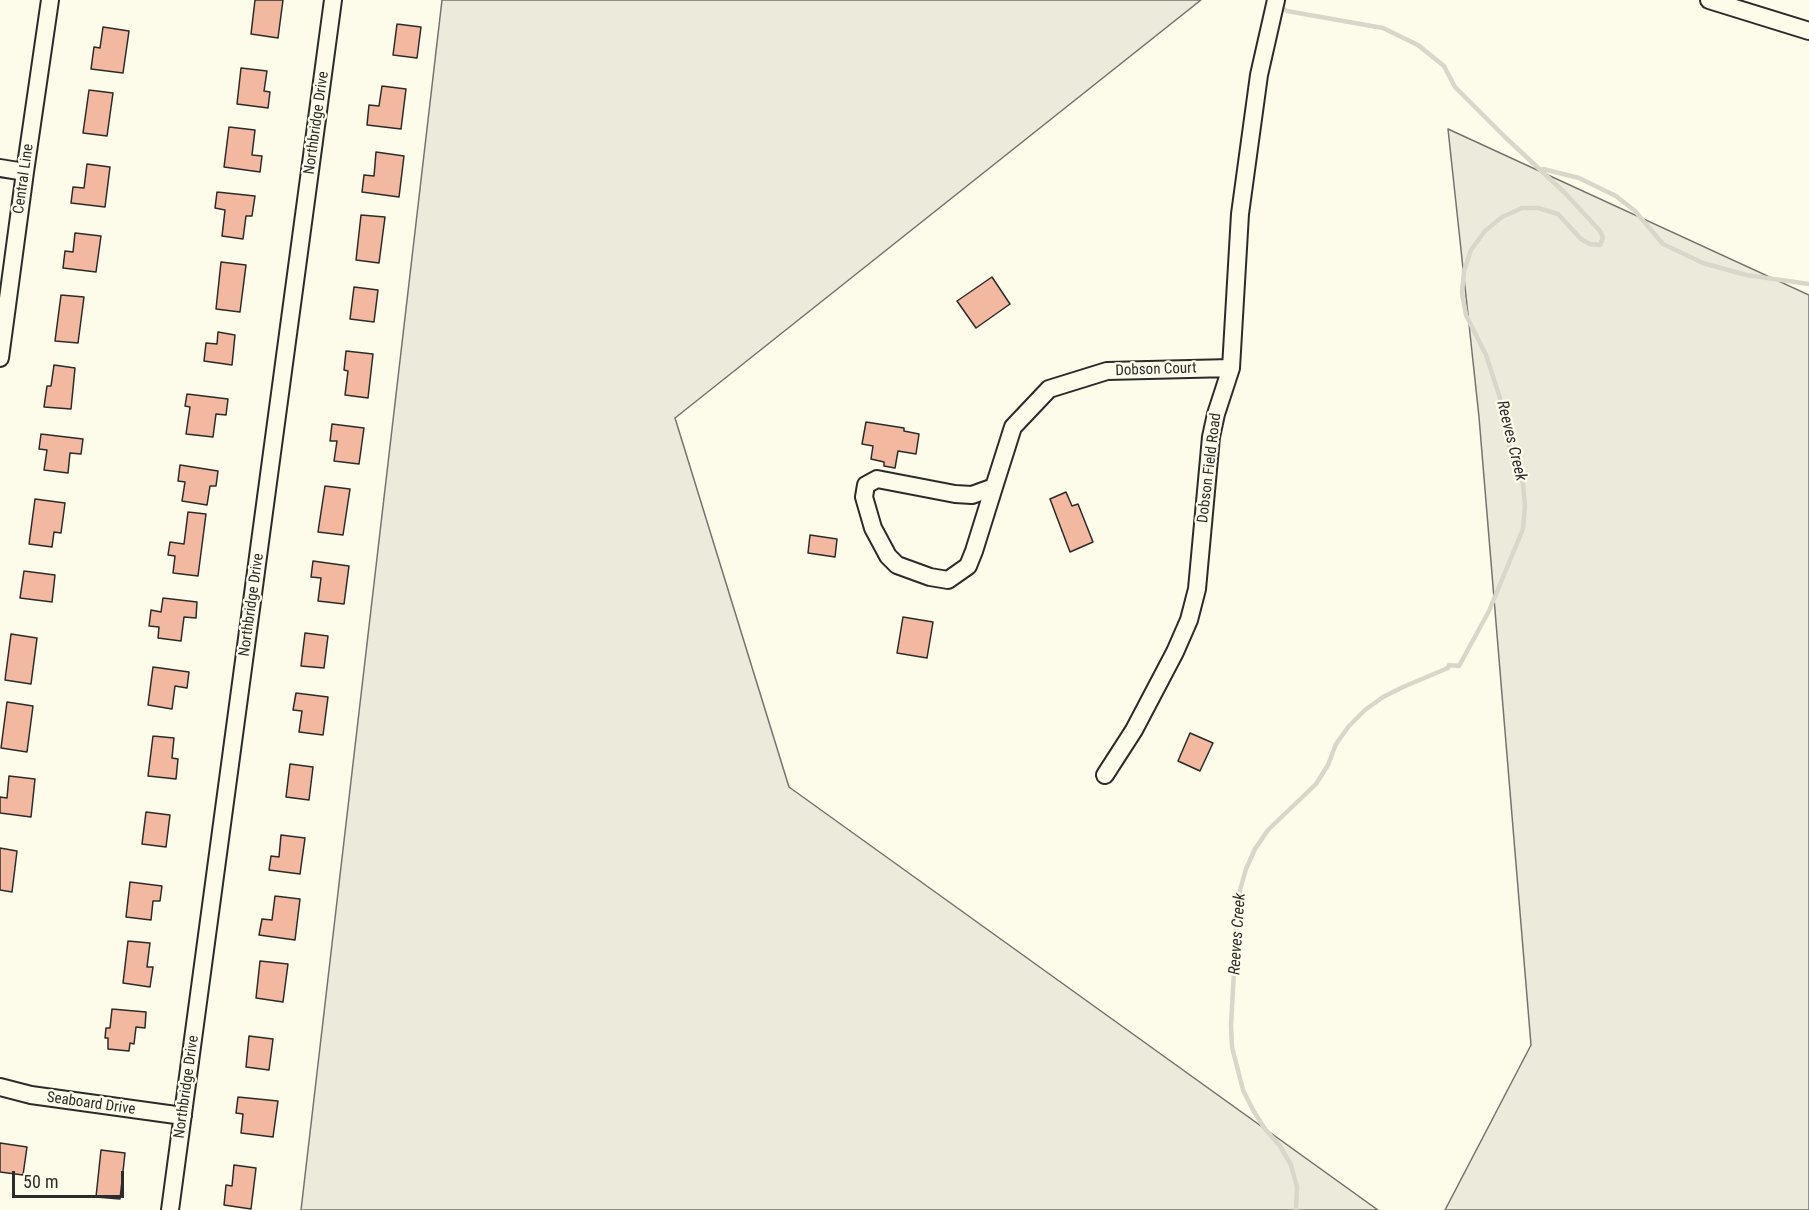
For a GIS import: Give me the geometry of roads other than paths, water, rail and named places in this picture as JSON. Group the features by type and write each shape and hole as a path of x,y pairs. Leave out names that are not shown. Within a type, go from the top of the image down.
{"street":[{"name":"Central Line","path":"0,358 50,0"},
{"name":"Northbridge Drive","path":"170,1210 333,0"},
{"name":"Dobson Field Road","path":"1105,775 1141,718 1175,652 1190,620 1197,589 1211,437 1231,368 1239,214 1259,75 1276,0"},
{"path":"1709,0 1809,31"},
{"path":"0,168 25,172"},
{"name":"Dobson Court","path":"994,487 972,495 955,494 878,479 866,485 864,497 873,528 888,556 897,565 930,577 948,580 968,566 974,551 1013,427 1048,389 1107,372 1231,368"},
{"name":"Seaboard Drive","path":"0,1087 31,1095 183,1116"}],"waterway":[{"name":"Reeves Creek","path":"1279,7 1287,11 1383,28 1418,45 1444,66 1455,87 1565,193 1600,231 1603,238 1600,245 1590,244 1581,239 1558,214 1538,208 1522,208 1502,217 1485,231 1471,250 1464,271 1462,293 1466,315 1486,355 1500,398 1508,442 1523,484 1525,506 1523,529 1489,611 1459,666 1449,665 1448,668 1383,697 1365,710 1336,744 1328,765 1316,784 1268,830 1255,849 1246,869 1240,890 1236,935 1232,1047 1243,1090 1265,1129 1280,1146 1291,1165 1297,1187 1296,1210"},
{"name":"Reeves Creek","path":"1543,169 1579,178 1616,196 1635,211 1663,244 1703,263 1746,275 1809,284"}]}
